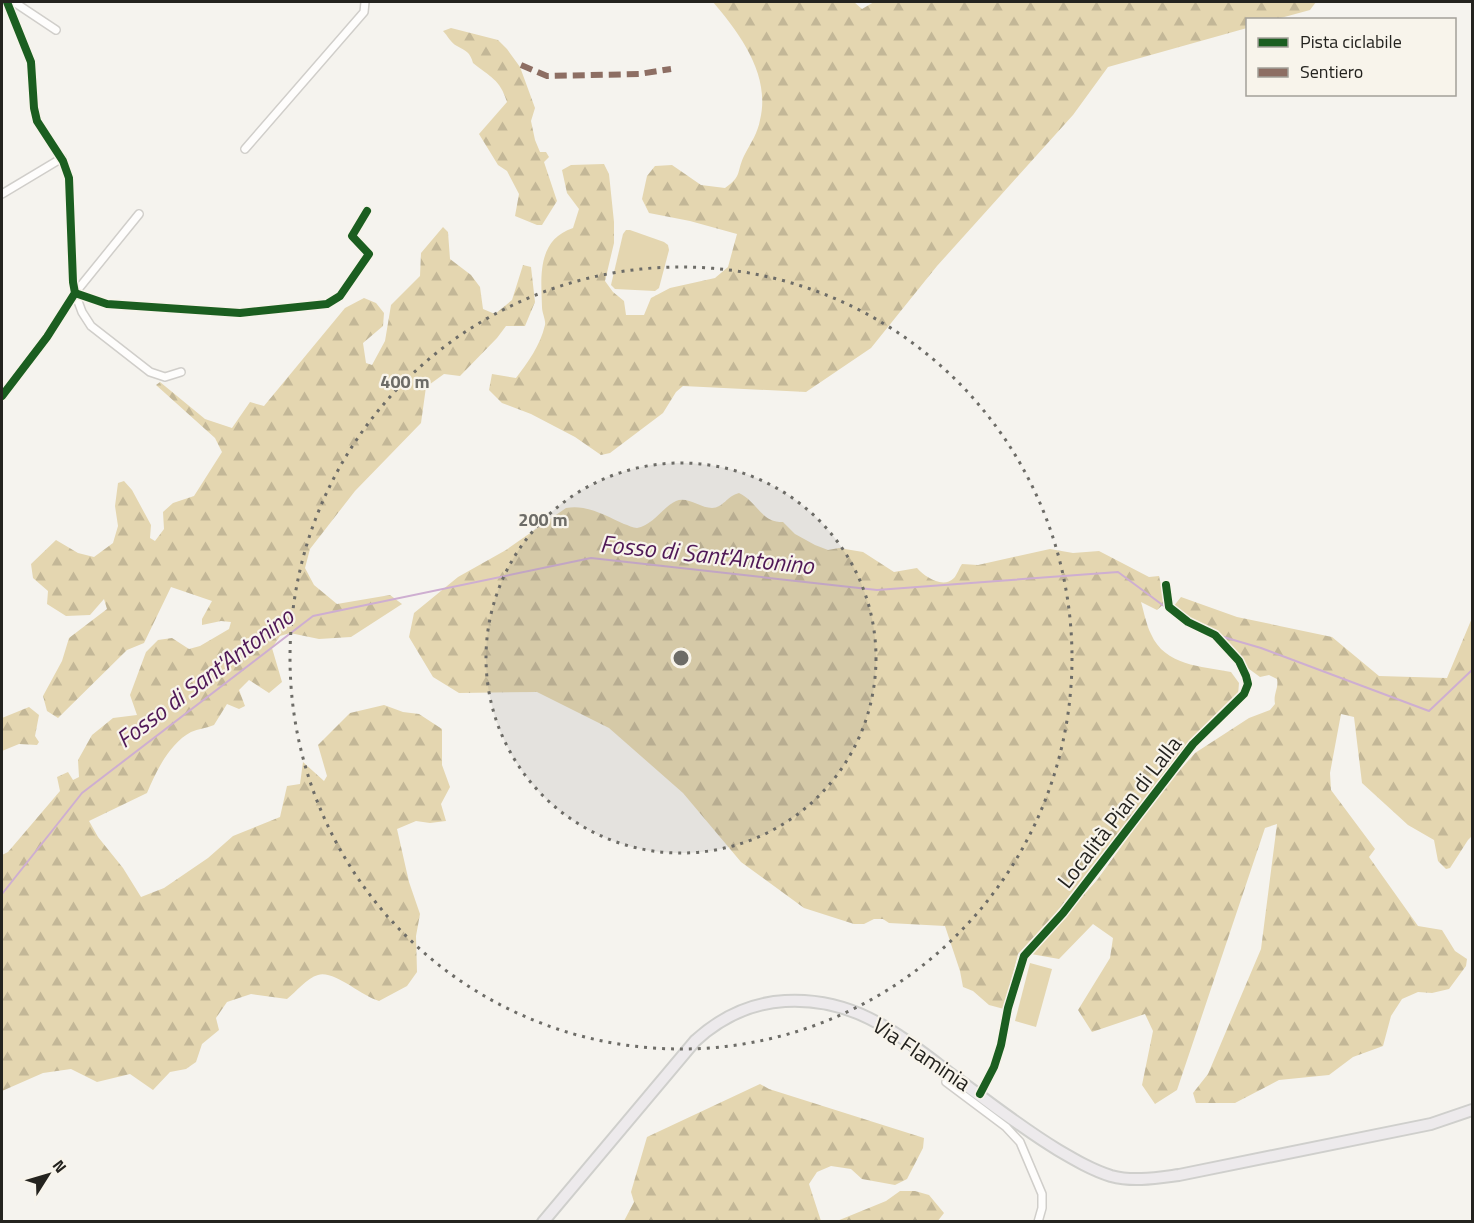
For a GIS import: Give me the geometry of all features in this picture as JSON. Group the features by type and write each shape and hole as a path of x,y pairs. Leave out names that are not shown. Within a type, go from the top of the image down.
{"main road":[{"name":"Via Flaminia","path":"543,1221 690,1047 713,1026 739,1012 767,1003 813,1002 842,1007 869,1017 892,1030 980,1094 1022,1128 1073,1159 1104,1174 1135,1179 1179,1176 1431,1124 1473,1110"}],"street":[{"path":"7,2 31,63 36,118 62,158 70,181 73,279 82,312 91,326 150,372 165,377 181,372"},
{"path":"14,2 56,30"},
{"path":"245,149 364,12 365,2"},
{"path":"2,194 62,158"},
{"path":"75,293 107,304 240,313 327,304 340,296 369,254 352,236 368,211"},
{"path":"2,396 47,337 75,293 139,214"},
{"name":"Località Pian di Lalla","path":"980,1094 997,1056 1008,1008 1024,956 1063,913 1193,744 1244,694 1248,684 1239,661 1215,635 1188,621 1169,607 1166,585"},
{"path":"952,1075 946,1082 1006,1127 1024,1148 1042,1194 1042,1211 1038,1221"}],"green space":[{"path":"713,2 854,2 862,9 874,2 1316,2 1310,10 1281,18 1246,18 1246,28 1108,67 1073,115 937,266 871,348 806,392 683,386 676,392 663,413 610,453 601,455 575,437 531,414 502,403 489,390 492,374 516,378 543,333 545,323 542,309 544,260 553,241 573,228 579,209 567,193 562,170 571,165 604,164 609,174 614,243 605,281 624,301 626,315 644,315 651,298 670,288 715,278 728,267 737,234 649,213 642,199 647,176 655,166 672,165 701,185 725,188 737,176 742,160 758,129 762,103 757,71 751,56"},
{"path":"451,28 498,40 520,67 535,108 531,121 535,140 540,152 546,152 549,157 544,162 557,201 542,225 515,216 519,194 507,171 498,165 479,134 507,102 498,83 473,63 469,54 453,43 443,31"},
{"path":"443,227 448,232 450,259 471,275 480,287 483,309 495,314 512,300 523,265 531,267 535,302 525,326 506,326 460,376 444,374 426,387 421,423 355,491 310,549 305,568 314,585 337,604 390,595 402,604 351,637 319,639 290,633 280,636 272,648 282,682 269,693 249,680 239,690 245,706 239,709 227,704 214,725 183,737 164,758 147,793 89,821 141,897 164,888 208,858 233,836 280,817 287,786 300,784 303,762 324,781 327,776 318,745 350,713 384,705 403,712 419,714 442,729 442,765 450,787 441,804 446,821 430,823 416,821 397,829 409,882 420,914 416,936 417,972 407,986 379,1001 324,974 310,979 287,999 251,994 227,1002 216,1018 219,1030 202,1044 196,1062 186,1069 170,1072 153,1090 130,1074 97,1082 71,1069 43,1073 2,1091 2,855 8,852 60,791 57,777 68,772 73,780 79,777 78,760 92,735 113,718 137,715 130,695 146,652 158,640 172,638 189,649 200,646 229,629 231,622 221,621 202,625 202,619 212,601 171,587 144,643 127,650 58,718 47,711 43,696 62,661 69,638 107,609 104,599 90,615 66,616 47,604 48,591 33,578 31,564 56,540 78,553 94,557 113,543 118,526 115,506 118,483 124,481 132,490 151,525 150,538 155,541 164,529 163,512 173,503 194,496 222,452 215,438 156,385 160,382 205,419 232,428 250,402 264,406 345,308 364,298 376,303 384,313 383,326 363,343 366,363 372,365 385,341 391,305 420,276 421,253"},
{"path":"626,230 668,245 669,250 659,288 655,291 615,289 611,285 623,234"},
{"path":"739,493 751,501 769,519 783,522 795,534 815,545 828,550 839,548 863,552 894,572 917,568 929,578 940,582 954,578 962,564 978,565 1050,549 1073,553 1099,551 1149,577 1159,576 1165,603 1157,610 1141,602 1151,634 1165,653 1185,663 1231,672 1239,683 1238,695 1190,741 1055,914 1018,954 1004,1009 989,1005 973,991 963,987 945,926 889,923 883,919 854,924 804,908 741,862 683,793 609,728 537,692 459,693 433,677 409,637 414,613 458,577 506,550 566,508 589,509 637,528 648,524 676,501 685,500 712,508"},
{"path":"1181,597 1237,617 1332,637 1379,676 1447,678 1472,618 1472,836 1450,868 1446,869 1438,861 1434,840 1408,825 1362,783 1354,717 1341,714 1330,773 1331,790 1375,849 1369,857 1418,926 1442,930 1455,951 1467,959 1466,966 1449,989 1432,993 1418,992 1402,999 1391,1016 1383,1046 1353,1057 1329,1075 1279,1080 1235,1103 1196,1103 1193,1093 1208,1074 1261,949 1277,824 1265,828 1177,1090 1155,1104 1142,1085 1153,1031 1145,1014 1092,1032 1078,1010 1110,958 1113,938 1093,924 1059,959 1031,954 1097,880 1163,789 1195,753 1249,718 1270,710 1275,704 1277,679 1269,675 1260,677 1245,666 1222,635 1182,617 1173,607"},
{"path":"29,707 39,715 35,736 39,742 37,745 19,744 2,751 2,718"},
{"path":"1030,963 1052,969 1036,1027 1015,1021"},
{"path":"760,1084 769,1089 924,1138 923,1148 907,1179 895,1185 862,1179 851,1169 831,1166 817,1172 809,1184 821,1221 837,1221 886,1201 900,1191 915,1191 929,1195 944,1213 937,1222 624,1221 634,1202 631,1192 647,1137"}],"waterway":[{"name":"Fosso di Sant'Antonino","path":"2,894 82,793 313,616 591,558 877,590 1118,572 1168,609"},
{"name":"Fosso di Sant'Antonino","path":"1220,636 1261,648 1429,711 1472,670"}],"marked path":[{"path":"521,65 547,76 639,74 671,69"}],"cycle path":[{"path":"2,396 47,337 75,293 69,178 63,161 37,121 31,62 7,2"},
{"path":"75,293 107,304 240,313 327,304 340,296 369,254 352,236 367,211"},
{"path":"980,1094 994,1067 1008,1008 1024,956 1063,913 1193,744 1244,694 1248,684 1239,661 1215,635 1188,622 1169,607 1166,585"}]}
